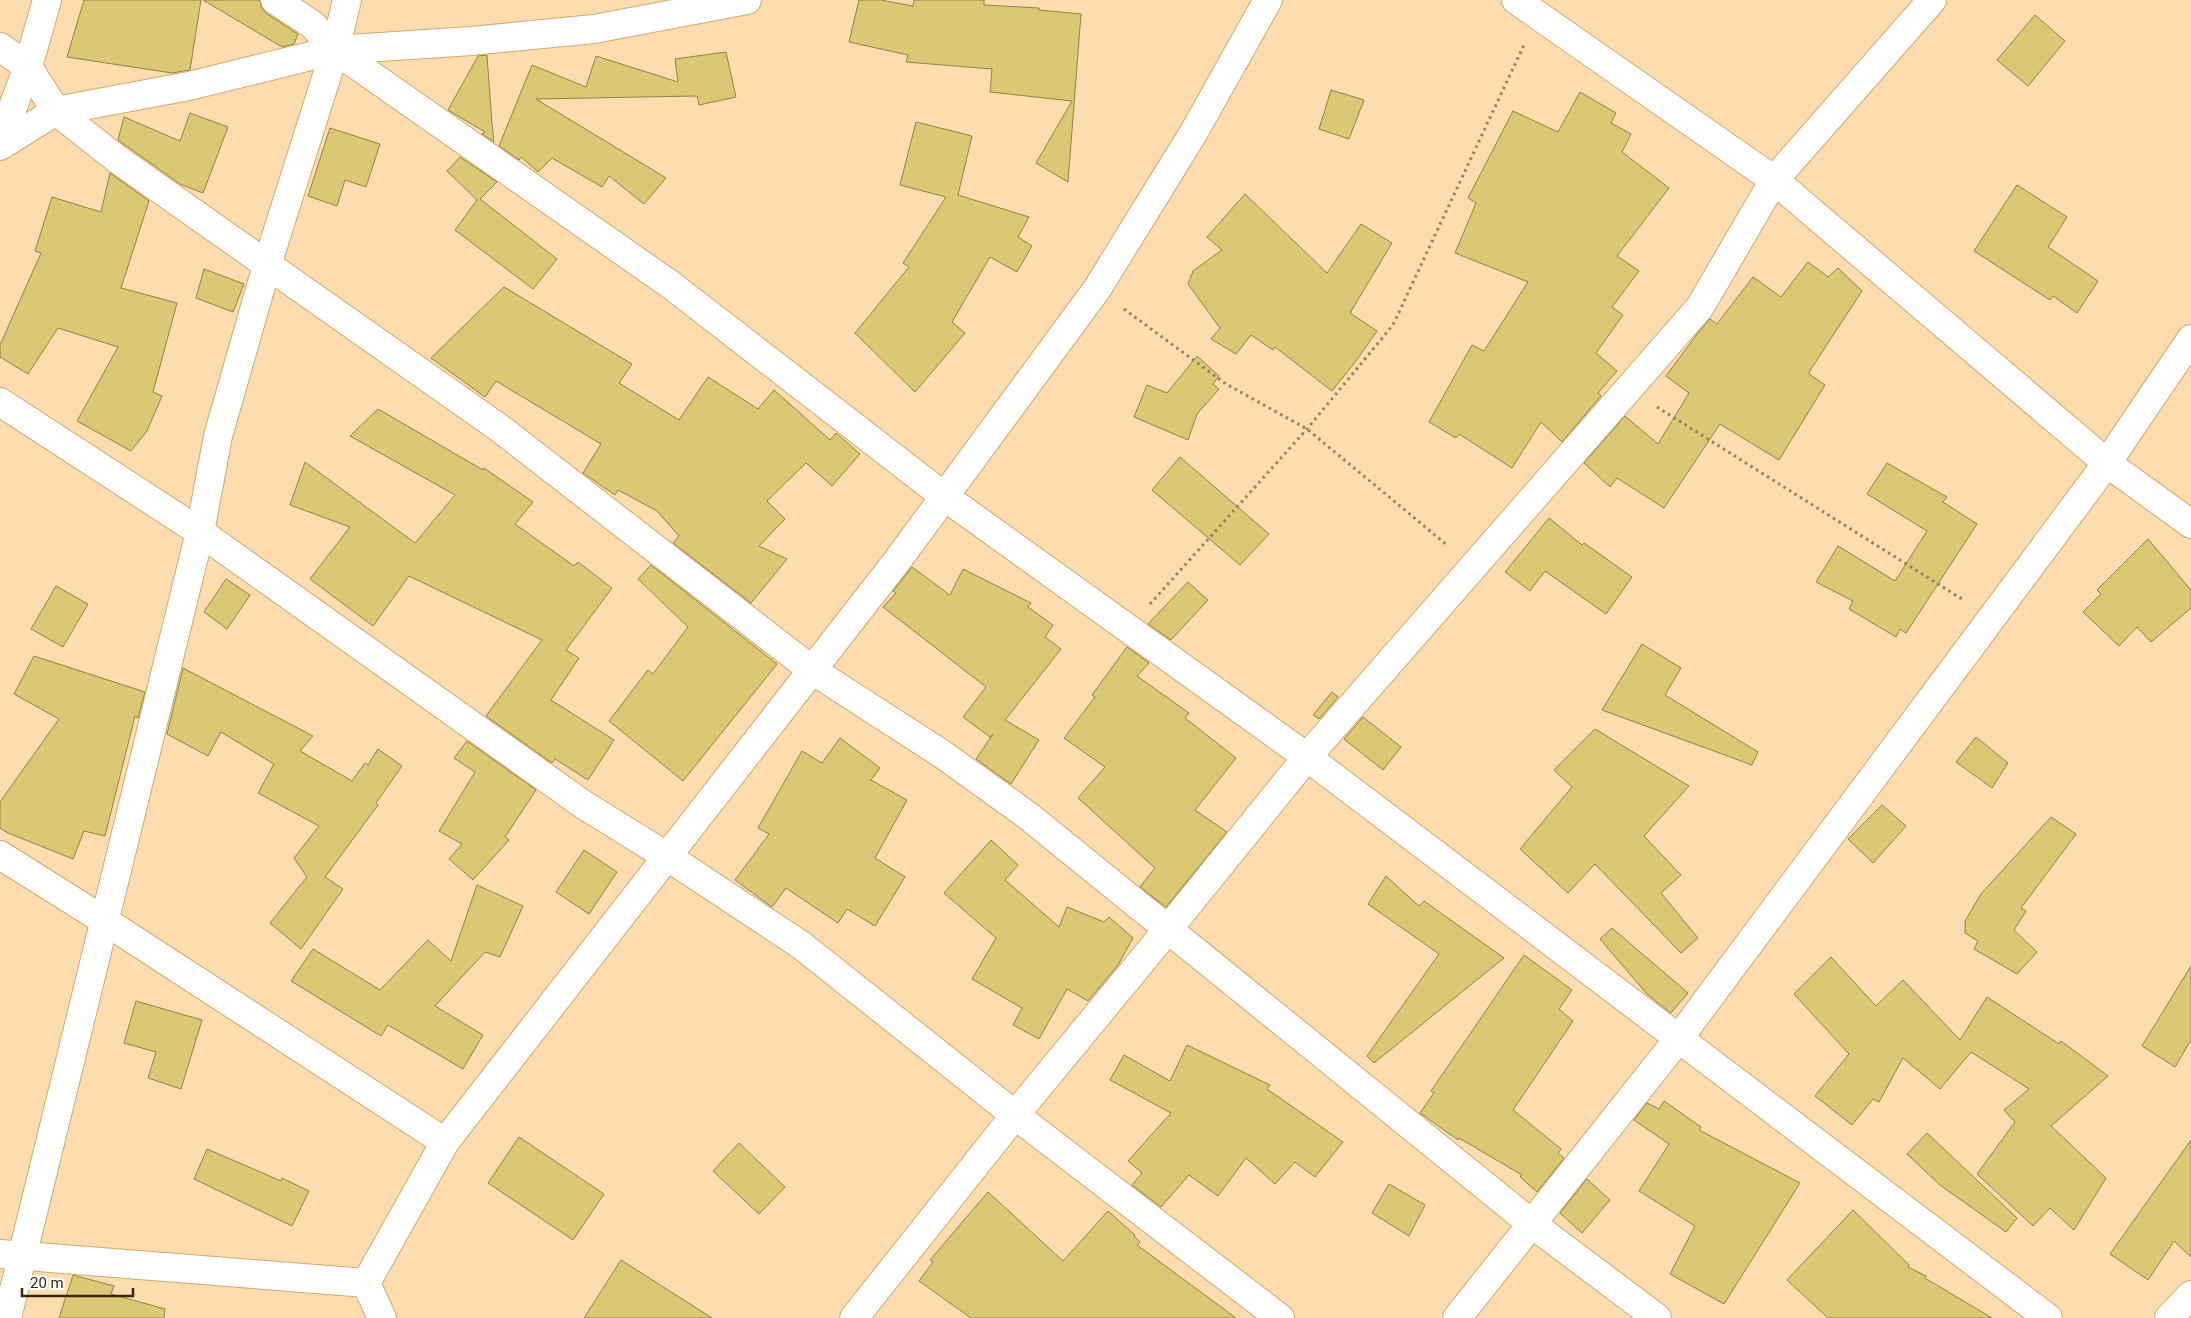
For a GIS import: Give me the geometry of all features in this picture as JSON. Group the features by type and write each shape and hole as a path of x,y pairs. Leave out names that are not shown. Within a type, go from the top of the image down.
{"street":[{"path":"0,141 28,67 47,0"},
{"path":"275,0 313,25 335,50 671,285 946,497 1307,757 2048,1318"},
{"path":"7,1318 12,1256 105,921 200,532 218,436 268,265 335,50 347,0"},
{"path":"0,146 56,111 188,86 335,50 471,41 594,29 747,0"},
{"path":"366,1283 445,1142 946,497 1097,289 1194,132 1268,0"},
{"path":"854,1318 1015,1115 1170,928 1307,757 1700,307 1774,180 1932,0"},
{"path":"1527,8 1774,180 2107,462 2191,524"},
{"path":"0,47 28,67 56,111 117,159 498,427 812,670 942,754 1027,815 1170,928 1532,1224 1657,1318"},
{"path":"1457,1318 1679,1038 2107,462 2191,339"},
{"path":"0,402 200,532 584,805 668,857 801,945 1015,1115 1280,1318"},
{"path":"0,855 445,1142"},
{"path":"12,1256 366,1283"},
{"path":"366,1283 382,1318"},
{"path":"2169,1318 2191,1296"}],"path":[{"path":"1129,628 1308,429 1393,325 1527,8"},
{"path":"1097,289 1226,384 1308,429 1474,568"},
{"path":"1629,390 1992,618"}],"building":[{"path":"84,0 201,0 190,70 172,73 67,57"},
{"path":"203,0 260,0 261,7 266,13 298,34 294,44 282,47"},
{"path":"859,0 881,0 913,6 914,0 984,0 984,5 1039,8 1039,10 1081,14 1068,182 1036,163 1072,101 990,92 992,69 906,62 908,55 849,42"},
{"path":"2035,15 2065,41 2028,86 1997,60"},
{"path":"726,52 736,97 699,105 697,96 536,99 666,178 644,204 609,176 602,187 552,158 538,172 521,157 519,160 499,146 532,65 586,87 596,56 678,82 675,59"},
{"path":"487,55 494,142 482,134 485,132 448,110 478,56"},
{"path":"1331,90 1364,100 1349,139 1319,129"},
{"path":"1580,92 1616,113 1611,123 1631,134 1622,152 1669,188 1617,256 1639,271 1612,307 1623,315 1596,353 1617,371 1598,393 1601,396 1562,442 1541,422 1512,468 1459,434 1456,438 1429,422 1472,345 1484,351 1528,282 1455,253 1476,203 1468,198 1513,111 1558,132"},
{"path":"190,113 228,127 203,193 180,184 118,140 124,117 180,141"},
{"path":"916,122 972,136 958,195 1029,217 1018,237 1032,246 1017,272 990,257 952,322 965,333 915,392 855,333 909,267 903,263 946,197 900,185"},
{"path":"330,128 380,144 366,187 345,180 337,206 308,196"},
{"path":"460,157 497,182 480,199 557,259 533,289 455,230 477,200 447,171"},
{"path":"110,173 149,201 121,288 177,303 153,392 162,396 147,431 131,451 77,421 118,347 58,328 28,374 0,357 0,345 41,253 35,251 52,197 101,212"},
{"path":"2017,185 2067,217 2048,247 2098,281 2077,313 2053,296 2050,300 1974,251"},
{"path":"1245,194 1327,273 1361,224 1392,243 1350,313 1377,331 1332,391 1275,347 1273,350 1251,335 1236,354 1211,339 1220,328 1188,284 1193,271 1222,250 1207,237"},
{"path":"1808,262 1828,277 1838,268 1862,291 1809,372 1809,374 1825,385 1779,460 1720,424 1664,508 1617,478 1610,487 1584,463 1625,416 1658,444 1689,393 1666,376 1697,334 1710,319 1717,324 1753,277 1781,297"},
{"path":"204,269 244,284 233,312 196,298"},
{"path":"504,287 632,364 619,383 679,420 708,377 758,409 774,390 830,440 836,433 860,454 832,486 806,463 767,501 785,519 759,546 787,559 751,603 673,543 679,536 657,511 618,490 615,495 583,473 601,444 496,381 485,397 431,358"},
{"path":"1197,356 1219,376 1213,384 1219,389 1197,414 1188,440 1134,417 1147,385 1167,393"},
{"path":"378,409 483,470 484,468 533,502 515,524 574,566 578,562 612,588 566,650 579,658 551,700 614,740 588,780 555,759 552,763 486,716 542,640 409,576 373,626 310,579 350,527 290,505 305,462 415,543 455,495 350,436"},
{"path":"1180,457 1269,534 1240,565 1152,490"},
{"path":"1887,463 1947,497 1943,502 1977,524 1906,633 1900,629 1896,637 1849,609 1853,601 1816,582 1838,546 1895,581 1927,531 1867,494"},
{"path":"1549,518 1582,545 1584,543 1632,577 1606,614 1545,571 1530,591 1505,572"},
{"path":"2148,539 2191,590 2191,608 2151,642 2137,627 2119,646 2083,612 2101,594 2097,590"},
{"path":"651,565 777,664 683,781 609,721 648,670 653,674 688,627 638,579"},
{"path":"912,567 950,595 963,569 1031,603 1028,607 1053,625 1045,637 1061,649 1005,720 1039,740 1011,784 976,759 993,734 990,737 963,717 986,687 883,607 896,593 893,591"},
{"path":"226,579 250,595 227,629 204,612"},
{"path":"1188,582 1208,600 1171,640 1148,624"},
{"path":"56,586 88,604 63,647 31,629"},
{"path":"1642,644 1681,668 1665,695 1758,752 1752,765 1602,710"},
{"path":"1127,647 1149,663 1137,676 1189,713 1185,718 1236,758 1195,810 1227,832 1166,907 1140,887 1155,868 1078,798 1105,767 1064,738 1095,697 1092,695"},
{"path":"34,656 145,692 138,718 135,716 105,836 84,831 73,859 0,828 0,802 59,719 14,694"},
{"path":"183,668 313,736 300,751 352,781 365,763 368,765 378,749 402,766 376,803 378,805 325,877 343,889 301,949 270,923 307,877 294,858 319,826 258,793 274,764 221,732 208,756 167,734"},
{"path":"1332,692 1338,697 1319,719 1313,715"},
{"path":"1363,717 1401,747 1383,770 1344,739"},
{"path":"1595,729 1689,786 1644,836 1681,875 1661,893 1698,938 1681,953 1595,864 1568,893 1520,849 1572,787 1554,770"},
{"path":"1976,737 2008,763 1992,788 1956,762"},
{"path":"840,738 880,768 871,780 907,800 875,858 905,877 875,926 847,909 838,923 786,888 772,907 735,880 769,834 758,828 802,751 822,763"},
{"path":"467,741 536,790 505,837 509,840 473,880 449,859 462,844 439,831 475,772 454,758"},
{"path":"1882,805 1906,826 1873,863 1848,839"},
{"path":"2051,817 2076,834 2021,908 2026,911 2014,930 2037,952 2017,974 1974,949 1978,941 1965,933 1965,921 1981,894"},
{"path":"991,840 1018,865 1005,880 1059,927 1067,907 1104,922 1109,917 1133,938 1118,965 1088,1001 1067,989 1039,1039 1013,1025 1022,1008 972,979 996,938 944,893"},
{"path":"584,850 617,872 589,914 556,892"},
{"path":"1386,876 1419,906 1424,901 1504,958 1374,1063 1367,1056 1439,954 1368,904"},
{"path":"477,885 523,906 500,957 485,952 435,1006 483,1035 463,1069 388,1025 381,1036 291,981 313,949 380,990 428,940 451,961"},
{"path":"1612,928 1688,993 1671,1013 1647,994 1600,939"},
{"path":"1524,955 1572,990 1559,1009 1573,1021 1513,1110 1561,1149 1558,1153 1564,1158 1537,1192 1520,1177 1522,1175 1459,1138 1458,1140 1420,1113 1434,1093 1431,1091"},
{"path":"1831,957 1876,1006 1903,980 1960,1040 1987,997 2059,1044 2061,1041 2108,1076 2051,1126 2106,1178 2074,1230 2050,1208 2033,1226 1977,1174 2015,1122 2004,1110 2029,1089 1971,1052 1940,1089 1903,1058 1879,1102 1873,1099 1852,1125 1815,1096 1849,1054 1794,994"},
{"path":"2191,966 2191,1040 2175,1067 2142,1046"},
{"path":"136,1001 202,1020 181,1089 148,1078 156,1052 124,1043"},
{"path":"1187,1045 1270,1085 1267,1089 1343,1142 1315,1177 1295,1162 1275,1184 1246,1158 1218,1196 1189,1175 1161,1207 1132,1185 1142,1173 1128,1161 1171,1113 1110,1080 1124,1055 1170,1081"},
{"path":"1664,1101 1701,1127 1699,1130 1800,1183 1724,1304 1670,1274 1695,1226 1639,1191 1669,1144 1634,1120 1647,1103 1659,1109"},
{"path":"1927,1133 2017,1218 2006,1232 1940,1185 1907,1154"},
{"path":"519,1137 604,1194 573,1240 488,1183"},
{"path":"2191,1140 2191,1257 2174,1241 2148,1280 2110,1254"},
{"path":"739,1143 785,1187 759,1214 713,1171"},
{"path":"207,1149 281,1181 282,1178 309,1191 292,1226 194,1179"},
{"path":"1587,1179 1610,1200 1582,1233 1560,1213"},
{"path":"1389,1184 1425,1205 1409,1236 1372,1213"},
{"path":"988,1192 1063,1261 1108,1211 1135,1235 1140,1242 1137,1245 1236,1318 971,1318 919,1281 933,1262 930,1260"},
{"path":"1853,1210 1909,1265 1908,1267 1926,1276 1925,1278 1992,1318 1828,1318 1787,1280"},
{"path":"621,1260 712,1318 584,1318"},
{"path":"73,1275 114,1286 111,1294 165,1309 164,1318 59,1318"}]}
